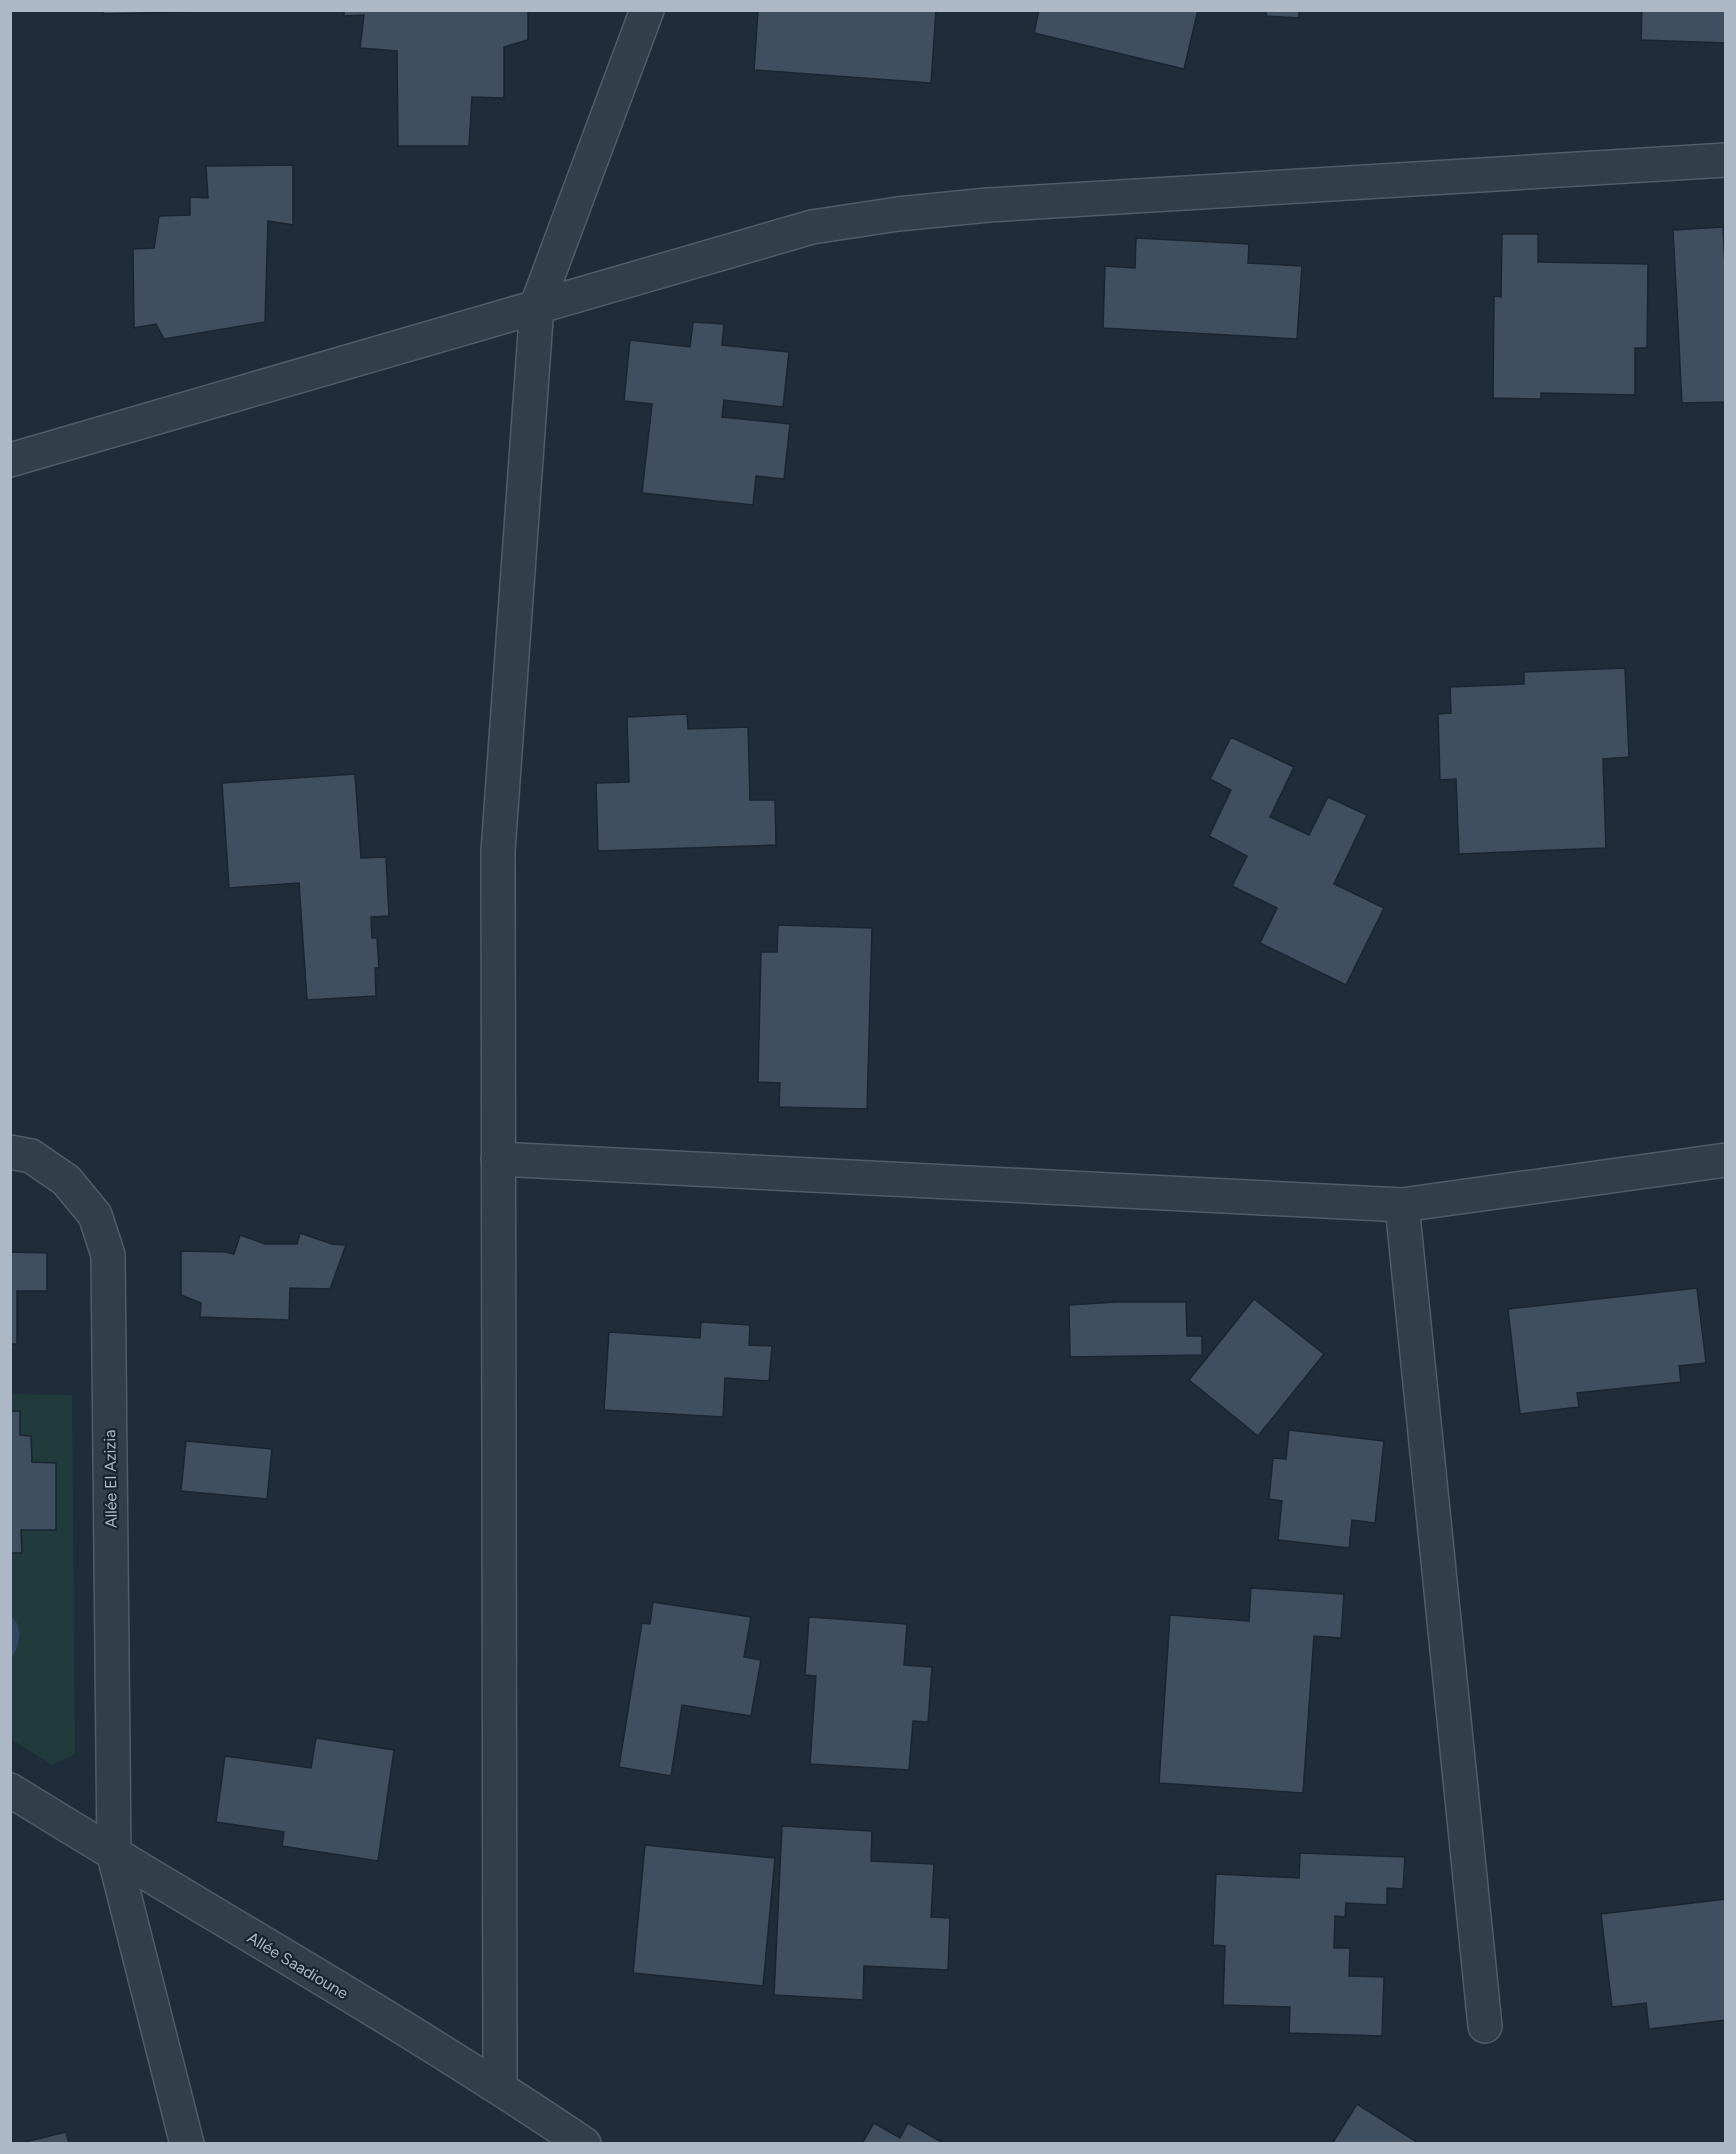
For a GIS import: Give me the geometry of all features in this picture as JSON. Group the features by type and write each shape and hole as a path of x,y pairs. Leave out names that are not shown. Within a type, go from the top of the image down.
{"street":[{"path":"500,2087 498,850 537,305 647,10"},
{"path":"10,460 812,226 898,214 988,206 1725,160"},
{"name":"Allée El Azizia","path":"10,1152 31,1156 66,1180 95,1215 108,1255 114,1855 187,2144"},
{"path":"498,1159 1402,1205 1725,1160"},
{"path":"1402,1205 1485,2026"},
{"name":"Allée Saadioune","path":"10,1790 500,2087 584,2144"}],"green space":[{"path":"11,1394 72,1395 75,1754 52,1765 11,1739 11,1660 20,1638 14,1618 11,1616 10,1553 22,1553 21,1530 56,1530 56,1463 32,1462 31,1436 20,1435 20,1412 11,1411"}],"water":[{"path":"11,1616 18,1626 19,1637 11,1660"}],"building":[{"path":"103,10 250,10 103,14"},
{"path":"344,10 528,10 528,40 504,47 504,98 472,97 469,146 398,146 397,51 360,48 364,15 344,16"},
{"path":"758,10 936,10 931,83 754,70"},
{"path":"1039,10 1198,10 1184,69 1034,33"},
{"path":"1266,10 1299,10 1299,18 1266,16"},
{"path":"1642,10 1726,10 1726,43 1641,40"},
{"path":"293,165 293,225 268,221 265,322 164,339 156,324 134,328 133,249 154,248 159,216 190,215 190,197 208,198 206,166"},
{"path":"1723,227 1726,286 1726,402 1682,403 1673,230"},
{"path":"1502,234 1538,234 1538,262 1648,264 1647,348 1635,348 1635,395 1541,393 1541,399 1493,398 1494,296 1501,297"},
{"path":"1136,238 1249,244 1248,263 1302,266 1297,339 1103,328 1105,266 1135,268"},
{"path":"693,322 724,324 722,345 789,352 783,407 724,400 722,417 790,424 784,479 756,476 753,505 642,493 652,404 624,401 630,340 690,347"},
{"path":"1625,668 1629,757 1603,759 1606,848 1459,854 1456,779 1440,780 1438,714 1451,713 1450,687 1524,684 1524,672"},
{"path":"687,714 688,729 748,727 750,800 775,800 776,845 598,851 596,783 629,782 627,717"},
{"path":"1231,737 1294,767 1270,817 1309,835 1328,797 1367,815 1334,884 1384,908 1346,985 1260,943 1277,908 1232,886 1247,856 1209,836 1231,790 1210,779"},
{"path":"355,774 361,858 386,857 389,916 371,917 372,938 377,938 379,968 375,968 376,996 307,1000 299,883 229,888 222,783"},
{"path":"778,925 872,928 867,1109 779,1107 780,1083 758,1082 761,952 777,952"},
{"path":"300,1233 332,1244 346,1245 330,1289 290,1288 289,1320 200,1317 201,1303 181,1295 181,1251 234,1254 240,1235 265,1244 297,1244"},
{"path":"10,1252 47,1253 47,1291 17,1291 17,1344 10,1344"},
{"path":"1697,1288 1706,1363 1679,1366 1681,1382 1577,1393 1579,1407 1520,1414 1508,1309"},
{"path":"1254,1299 1324,1354 1258,1436 1189,1380"},
{"path":"1186,1302 1187,1336 1202,1336 1202,1355 1070,1357 1069,1305"},
{"path":"701,1322 750,1325 749,1345 772,1346 769,1381 725,1378 723,1417 604,1410 609,1332 700,1338"},
{"path":"10,1411 20,1411 20,1435 31,1436 32,1462 56,1463 56,1530 21,1530 22,1553 10,1553"},
{"path":"1289,1430 1384,1441 1375,1523 1352,1520 1349,1548 1278,1540 1282,1501 1269,1499 1273,1458 1286,1459"},
{"path":"186,1441 272,1449 267,1499 181,1491"},
{"path":"1251,1588 1344,1594 1341,1638 1314,1636 1303,1793 1159,1783 1170,1615 1249,1621"},
{"path":"653,1602 751,1617 744,1657 761,1660 751,1716 682,1705 671,1776 619,1767 642,1623 650,1624"},
{"path":"809,1617 907,1624 904,1665 932,1667 928,1722 913,1721 909,1770 810,1764 816,1676 805,1675"},
{"path":"316,1738 394,1750 378,1861 282,1846 284,1832 216,1822 225,1756 311,1768"},
{"path":"782,1826 872,1831 871,1861 934,1864 931,1917 950,1918 948,1970 864,1966 863,2000 774,1995"},
{"path":"645,1845 775,1858 763,1986 633,1973"},
{"path":"1300,1853 1405,1857 1403,1889 1387,1888 1387,1905 1346,1903 1345,1917 1335,1916 1334,1948 1350,1948 1349,1976 1384,1977 1382,2036 1289,2033 1290,2007 1223,2005 1225,1946 1213,1945 1216,1874 1299,1878"},
{"path":"1726,1899 1726,2020 1649,2029 1646,2003 1612,2007 1601,1914"},
{"path":"1357,2104 1420,2144 1332,2144"},
{"path":"874,2123 900,2138 908,2123 945,2144 862,2144"},
{"path":"66,2132 69,2144 17,2144"}]}
